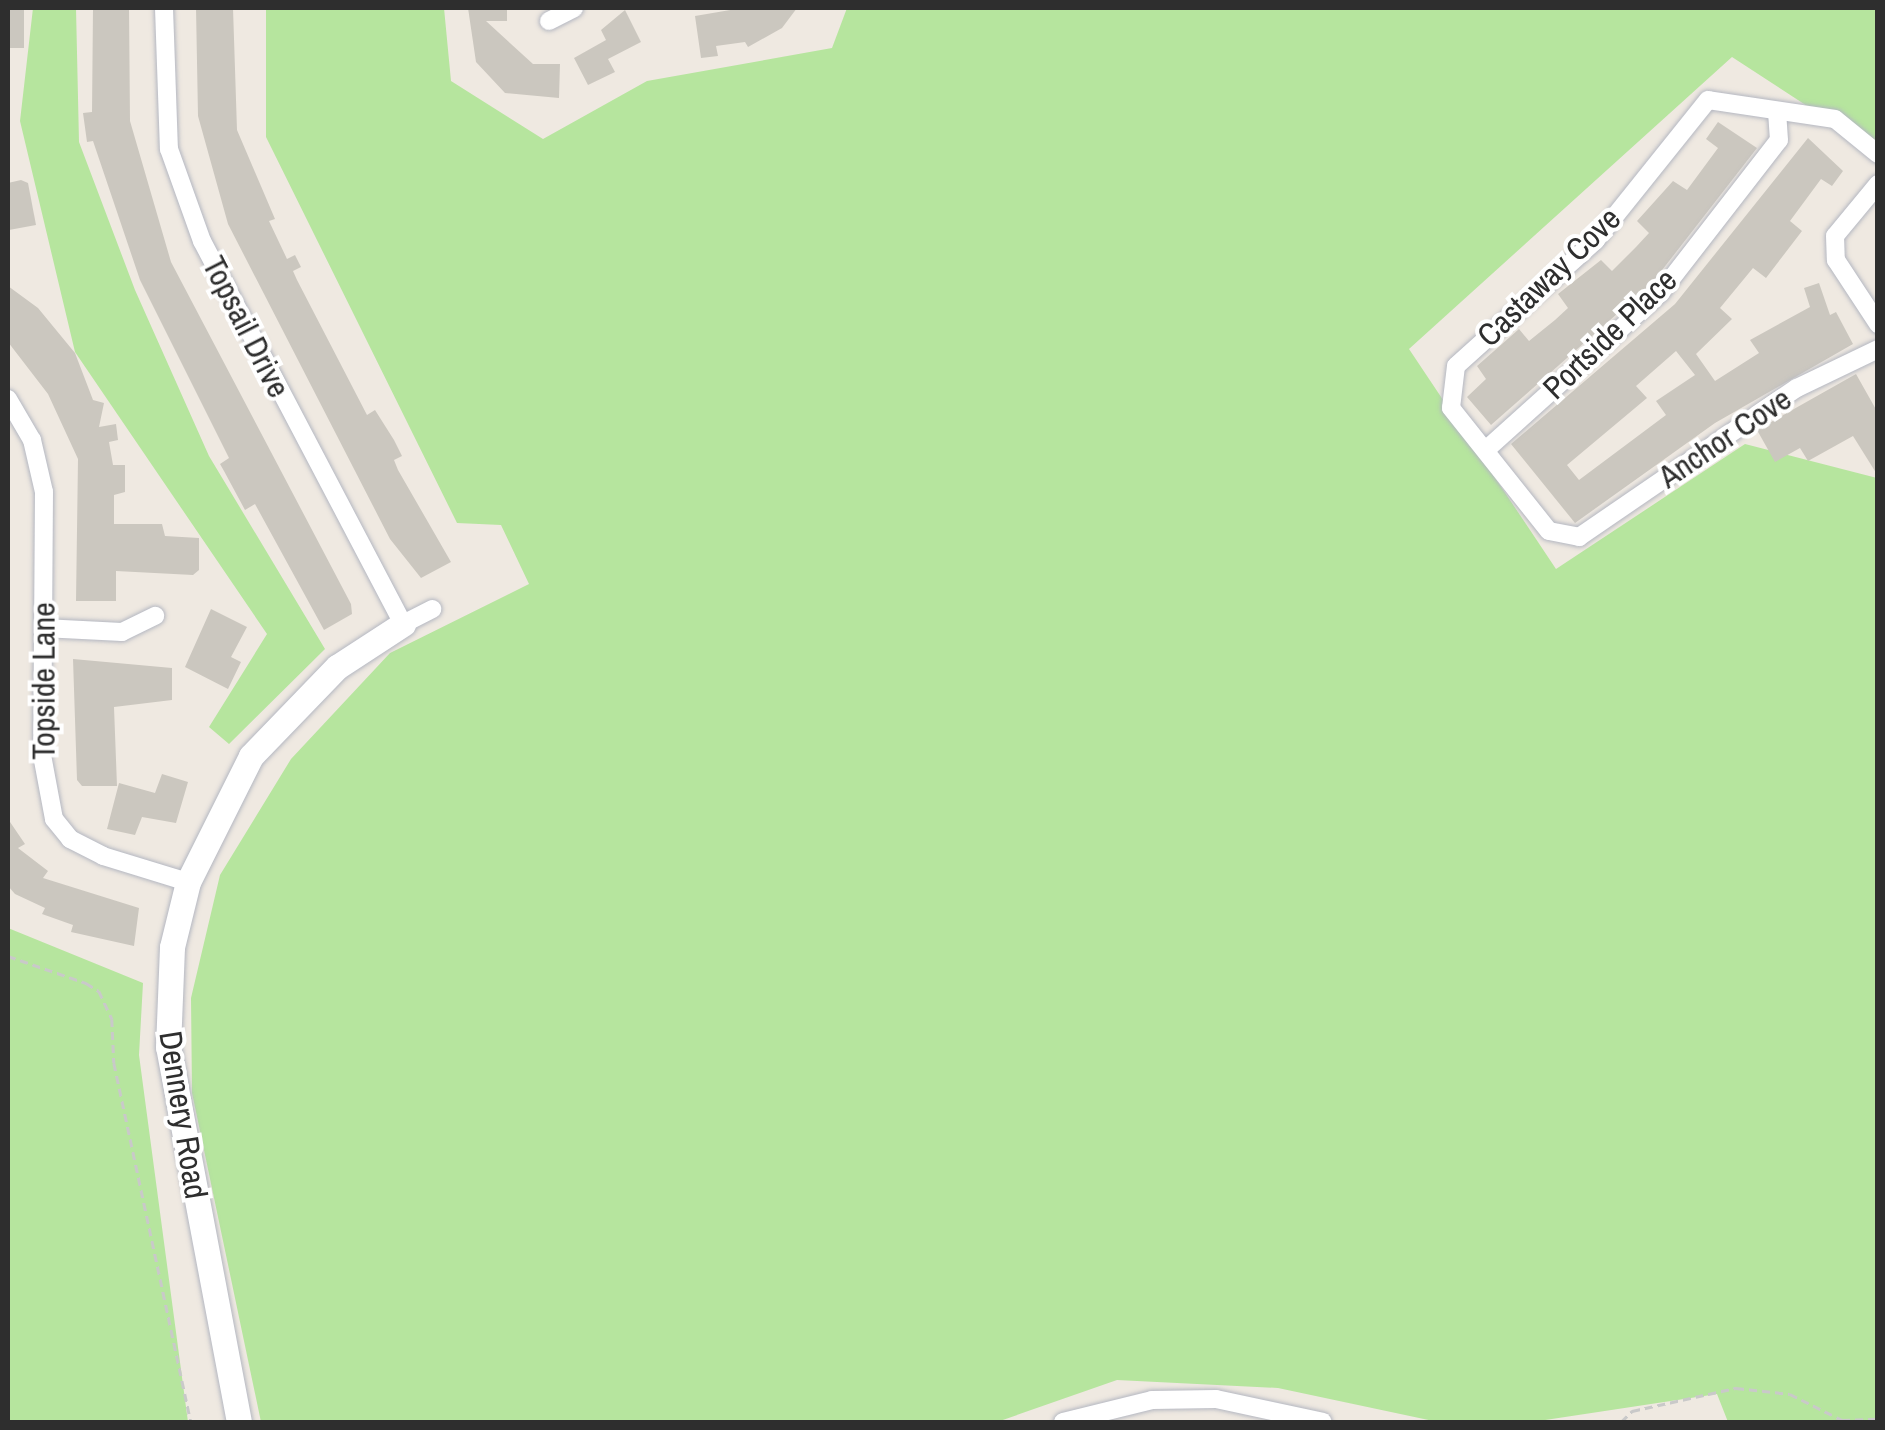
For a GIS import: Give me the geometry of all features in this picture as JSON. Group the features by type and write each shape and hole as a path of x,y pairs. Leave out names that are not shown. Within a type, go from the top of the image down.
{"street":[{"name":"Topsail Drive","path":"164,8 169,149 192,216 403,624"},
{"path":"549,21 574,8"},
{"name":"Castaway Cove","path":"1579,537 1549,531 1488,448 1450,408 1456,366 1596,240 1708,100 1835,119 1878,154"},
{"name":"Portside Place","path":"1488,448 1661,292 1778,140 1777,110"},
{"path":"1876,315 1836,260 1835,236 1878,184"},
{"name":"Anchor Cove","path":"1579,537 1797,388 1878,349"},
{"name":"Topside Lane","path":"8,399 32,440 42,479 42,755 54,819 70,840 103,856 188,882"},
{"name":"Dennery Road","path":"240,1422 168,1047 166,994 188,882 252,756 337,667 432,609"},
{"path":"43,628 122,632 155,616"},
{"path":"1063,1422 1152,1400 1323,1422"}],"path":[{"path":"8,956 86,983 99,991 112,1019 114,1063 192,1422"},
{"path":"8,1135 8,1242"},
{"path":"1621,1422 1632,1411 1736,1388 1790,1394 1842,1420 1878,1418"}],"green space":[{"path":"33,8 76,8 79,142 135,290 209,456 325,649 229,744 209,727 267,634 75,352 20,121"},
{"path":"266,8 444,8 451,81 543,139 647,81 832,48 847,8 1877,8 1877,142 1867,145 1732,57 1409,349 1556,569 1745,444 1877,478 1877,1422 1728,1422 1717,1394 1532,1422 1438,1422 1278,1388 1117,1380 997,1422 261,1422 192,1093 191,998 220,875 291,759 390,653 529,584 501,525 457,523 266,137"},
{"path":"8,928 143,983 139,1055 188,1422 8,1422"}],"building":[{"path":"93,8 129,8 130,121 171,262 351,604 352,614 324,630 255,504 245,510 220,464 229,458 140,280 93,141 87,142 83,113 92,112"},
{"path":"196,8 233,8 237,130 275,219 269,221 287,259 295,255 301,267 293,271 297,280 367,415 375,410 394,440 402,456 394,460 398,470 451,562 421,578 390,539 228,224 198,116"},
{"path":"468,8 507,8 507,21 486,21 533,64 560,64 559,98 505,93 476,62"},
{"path":"742,8 797,8 782,28 748,47 745,42 716,46 718,56 701,58 695,16"},
{"path":"8,10 24,10 24,48 8,48"},
{"path":"625,10 641,42 608,59 615,72 588,85 574,58 606,40 601,30"},
{"path":"1718,122 1757,148 1652,283 1491,425 1467,397 1486,379 1477,366 1519,329 1529,341 1568,308 1558,294 1601,260 1612,271 1636,247 1649,233 1637,221 1673,181 1687,190 1718,148 1706,139"},
{"path":"1808,138 1843,171 1832,186 1821,179 1790,221 1802,231 1766,278 1753,268 1720,308 1732,319 1696,354 1715,381 1759,353 1750,340 1810,307 1804,288 1819,283 1830,315 1836,312 1853,344 1715,423 1575,523 1511,444 1675,304","holes":["1676,351 1695,375 1656,401 1666,415 1579,480 1567,465 1647,398 1636,386"]},
{"path":"8,183 28,183 36,225 9,230"},
{"path":"8,286 38,308 75,353 93,400 104,403 99,427 116,424 118,440 109,442 113,465 125,465 125,492 114,495 114,524 162,524 165,536 199,538 199,570 193,575 116,571 116,601 76,601 78,459 48,394 8,342"},
{"path":"1856,374 1878,413 1878,476 1853,436 1808,461 1800,448 1775,462 1757,430"},
{"path":"211,609 247,627 231,657 241,662 228,689 185,667"},
{"path":"73,659 172,668 172,700 114,707 117,786 82,786 77,780"},
{"path":"162,774 188,782 176,823 142,817 135,835 107,829 119,783 155,793"},
{"path":"8,819 25,844 18,848 48,871 43,878 139,908 134,946 71,932 73,925 42,914 45,908 15,894 8,886"}]}
